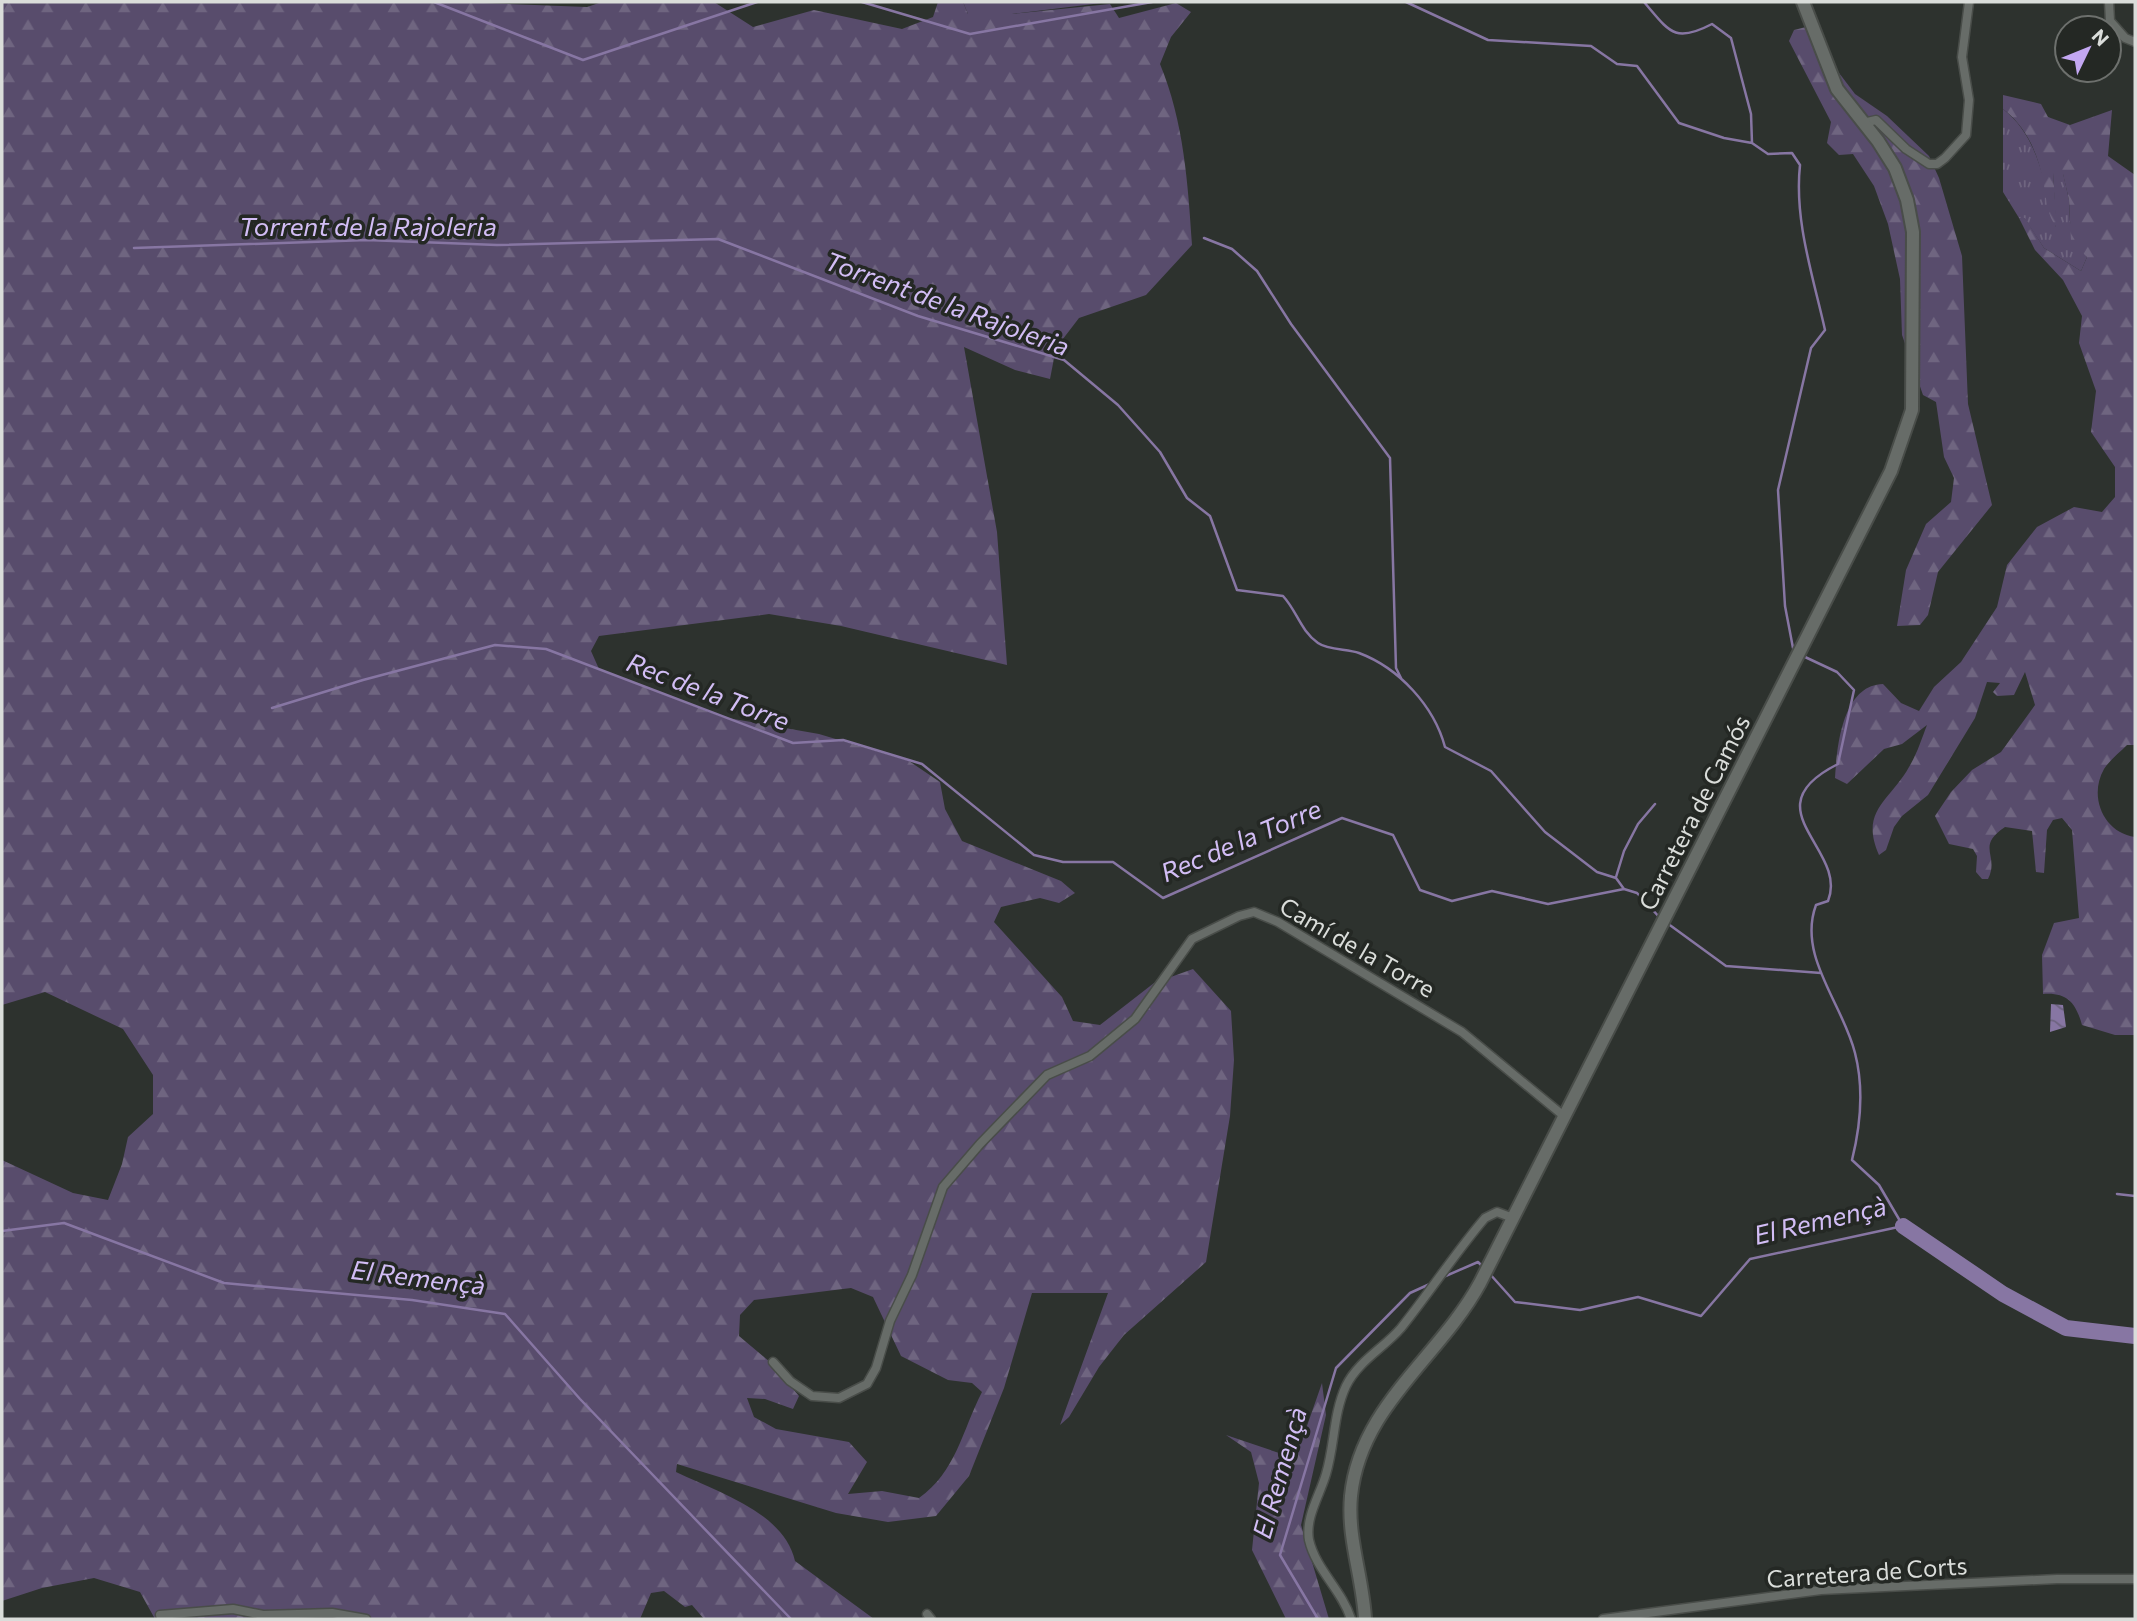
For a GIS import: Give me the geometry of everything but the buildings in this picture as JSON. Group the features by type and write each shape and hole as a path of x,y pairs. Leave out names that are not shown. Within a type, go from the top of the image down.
{"street":[{"name":"Carretera de Camós","path":"1365,1619 1351,1513 1357,1461 1382,1409 1453,1327 1480,1283 1891,471 1909,420 1913,393 1913,232 1907,200 1895,169 1837,89 1802,2"},
{"path":"1863,124 1876,120 1906,149 1929,164 1937,164 1945,158 1966,135 1969,100 1962,57 1969,2"},
{"path":"2109,2 2110,22 2125,38 2135,42"},
{"name":"Camí de la Torre","path":"773,1362 790,1381 812,1396 839,1398 867,1384 876,1368 890,1321 912,1275 943,1187 980,1144 1047,1075 1090,1056 1135,1019 1192,939 1239,916 1254,912 1278,922 1462,1032 1565,1117"},
{"path":"1351,1619 1341,1598 1318,1564 1309,1538 1308,1525 1328,1469 1336,1417 1346,1387 1355,1372 1396,1333 1446,1267 1491,1214 1504,1213 1511,1224"},
{"name":"Carretera de Corts","path":"1603,1619 1821,1590 2057,1579 2135,1580"},
{"path":"160,1615 233,1609 263,1615 331,1614 366,1619"}],"green space":[{"path":"2,2 458,2 587,7 602,2 714,2 753,27 814,10 902,29 933,17 938,2 963,2 968,14 1012,14 1110,4 1119,18 1176,3 1191,12 1171,37 1160,64 1180,131 1192,245 1146,295 1079,318 1056,348 1050,379 1015,370 964,347 997,532 1007,665 841,626 769,614 599,636 591,651 599,669 722,717 819,734 909,761 940,782 945,809 962,841 1061,881 1075,893 1059,903 1040,898 1001,907 994,922 1062,997 1073,1021 1100,1025 1154,983 1193,969 1231,1011 1234,1060 1230,1116 1206,1262 1124,1335 1099,1367 1069,1417 1060,1425 1108,1293 1032,1293 1004,1388 969,1476 936,1516 888,1522 836,1513 677,1464 676,1472 729,1496 763,1517 778,1529 795,1561 874,1619 704,1619 692,1605 685,1607 664,1591 651,1593 640,1619 155,1619 140,1592 94,1578 42,1588 2,1601 2,1160 73,1193 108,1200 122,1164 128,1137 153,1114 153,1075 123,1029 45,992 2,1005","holes":["851,1288 873,1297 901,1356 948,1380 972,1383 982,1392 950,1463 932,1488 919,1498 882,1491 848,1494 867,1462 849,1442 776,1429 754,1417 747,1398 765,1399 793,1409 799,1396 770,1362 739,1336 740,1315 754,1300"]},
{"path":"963,2 1110,2 1012,14 968,14"},
{"path":"1818,24 1833,65 1855,94 1887,116 1929,156 1939,178 1962,256 1968,404 1992,505 1938,572 1928,615 1920,625 1897,626 1906,570 1926,524 1951,502 1954,478 1944,457 1936,402 1923,395 1902,335 1900,279 1888,224 1874,186 1853,154 1839,155 1827,143 1831,122 1789,41 1794,30"},
{"path":"2003,95 2041,104 2048,117 2070,125 2112,110 2108,156 2135,175 2135,745 2127,745 2106,766 2099,780 2098,791 2102,812 2107,821 2115,829 2135,837 2135,1035 2115,1035 2082,1025 2069,1000 2058,995 2043,994 2042,955 2054,923 2079,918 2072,830 2062,818 2053,820 2047,830 2044,873 2036,872 2032,831 2005,827 1991,840 1991,871 1988,879 1982,879 1976,872 1977,856 1973,849 1949,844 1935,816 1951,792 1972,770 2001,752 2035,705 2025,672 2014,695 1997,696 1993,692 2000,683 1987,682 1975,718 1928,795 1902,816 1894,827 1886,850 1879,855 1874,840 1875,816 1912,762 1927,725 1902,744 1884,749 1847,784 1835,778 1845,719 1859,694 1870,687 1883,684 1901,703 1919,711 1934,687 1961,662 1997,607 2007,565 2037,527 2074,507 2102,512 2115,497 2115,467 2091,432 2096,391 2079,343 2082,316 2063,280 2035,250 2019,218 2025,218 2044,248 2081,271 2087,257 2071,241 2069,200 2063,174 2053,173 2057,228 2049,213 2042,175 2031,143 2019,125 2003,109"},
{"path":"2003,109 2025,134 2033,148 2056,227 2053,173 2063,173 2069,200 2070,222 2087,257 2081,271 2044,248 2025,219 2019,218 2003,192"},
{"path":"1322,1383 1326,1415 1301,1525 1329,1619 1286,1619 1252,1550 1259,1483 1251,1452 1226,1435 1279,1453 1301,1443"}],"water":[{"path":"2051,1004 2063,1005 2066,1027 2050,1032"}],"waterway":[{"path":"434,2 583,60 757,2"},
{"path":"862,2 970,34 1152,2"},
{"path":"1406,2 1488,40 1591,46 1617,64 1637,66 1679,123 1724,138 1752,143 1768,154 1792,153 1800,165 1802,227 1825,330 1811,348 1778,490 1785,606 1793,648"},
{"path":"1644,2 1666,27 1673,31 1689,33 1712,24 1731,38 1751,114 1752,143"},
{"path":"1204,238 1232,249 1257,271 1291,324 1390,458 1396,668 1401,678"},
{"name":"Torrent de la Rajoleria","path":"134,248 367,240 497,245 718,239 918,316 1064,360 1118,405 1160,452 1187,498 1210,516 1237,590 1283,596 1307,632 1318,643 1359,653 1388,668 1424,703 1445,747 1491,771 1545,832 1597,872 1616,878 1624,889 1637,893 1661,919"},
{"name":"Rec de la Torre","path":"272,708 363,680 495,645 546,649 793,743 843,740 922,764 1034,855 1063,862 1113,862 1163,898 1342,818 1393,835 1420,890 1452,901 1492,891 1548,904 1624,889"},
{"path":"1489,1273 1515,1302 1580,1310 1638,1297 1701,1316 1750,1259 1903,1226 1879,1185 1852,1160 1860,1106 1858,1066 1849,1035 1824,980 1812,943 1816,905 1828,901 1831,882 1826,864 1807,830 1801,813 1801,797 1813,781 1838,764 1854,690 1837,672 1805,657"},
{"path":"1616,877 1624,851 1638,824 1655,804"},
{"name":"Torrent de la Rajoleria","path":"1667,923 1726,966 1821,973"},
{"path":"2117,1194 2135,1196"},
{"name":"El Remençà","path":"2,1231 64,1223 224,1283 412,1300 505,1314 580,1399 791,1619"},
{"name":"El Remençà","path":"1903,1226 2003,1294 2066,1328 2135,1336"},
{"name":"El Remençà","path":"1441,1278 1478,1262 1484,1268"},
{"name":"El Remençà","path":"1318,1619 1280,1555 1336,1368 1410,1293 1432,1283"}]}
